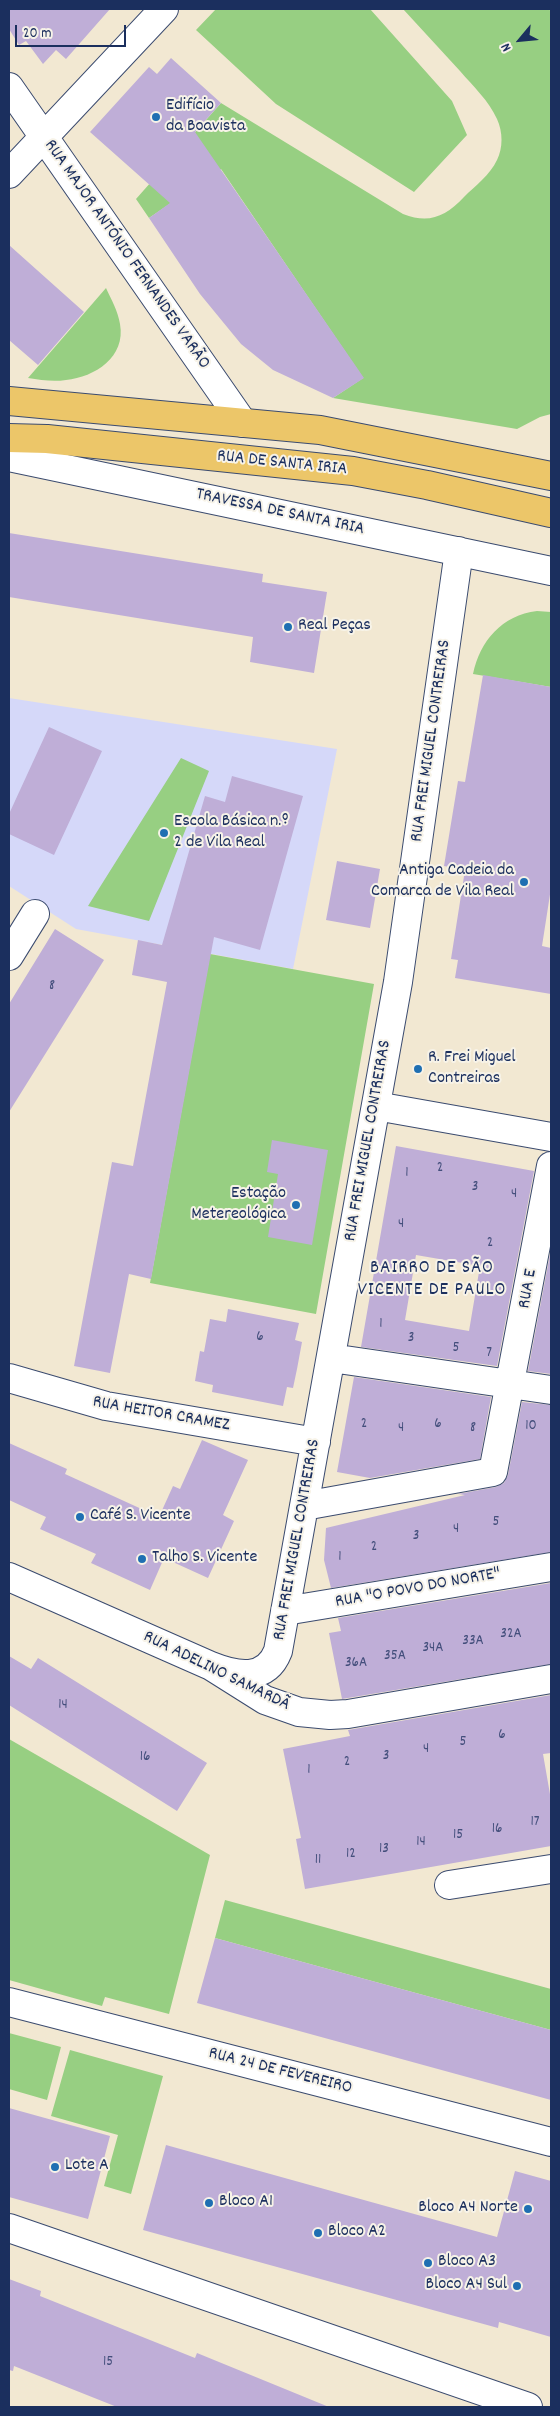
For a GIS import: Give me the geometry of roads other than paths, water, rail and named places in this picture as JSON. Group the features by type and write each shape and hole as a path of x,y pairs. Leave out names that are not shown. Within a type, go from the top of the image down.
{"main road":[{"name":"RUA DE SANTA IRIA","path":"9,401 320,430 551,476"},
{"name":"RUA DE SANTA IRIA","path":"9,438 47,439 344,470 427,485 551,513"}],"street":[{"path":"9,174 42,136 164,9"},
{"name":"RUA MAJOR ANTÓNIO FERNANDES VARÃO","path":"9,87 243,423"},
{"name":"TRAVESSA DE SANTA IRIA","path":"9,457 551,571"},
{"name":"RUA FREI MIGUEL CONTREIRAS","path":"211,1666 240,1675 257,1673 272,1663 278,1651 398,982 459,551"},
{"path":"9,956 35,914"},
{"path":"376,1106 551,1137"},
{"name":"RUA E","path":"304,1506 493,1472 512,1383 551,1166"},
{"path":"331,1358 551,1390"},
{"name":"RUA HEITOR CRAMEZ","path":"9,1378 106,1406 316,1442"},
{"name":"RUA \"O POVO DO NORTE\"","path":"285,1611 551,1567"},
{"name":"RUA ADELINO SAMARDÃ","path":"9,1576 211,1666 265,1700 299,1712 330,1715 348,1714 551,1679"},
{"path":"449,1885 551,1869"},
{"name":"RUA 24 DE FEVEREIRO","path":"9,2002 551,2142"},
{"path":"9,2228 528,2407"}],"place":[{"name":"Edifício da Boavista","path":"156,117"},
{"name":"Real Peças","path":"288,627"},
{"name":"Escola Básica n.º 2 de Vila Real","path":"164,833"},
{"name":"Antiga Cadeia da Comarca de Vila Real","path":"524,882"},
{"name":"R. Frei Miguel Contreiras","path":"418,1069"},
{"name":"Estação Metereológica","path":"296,1205"},
{"name":"Café S. Vicente","path":"80,1517"},
{"name":"Talho S. Vicente","path":"142,1559"},
{"name":"Lote A","path":"55,2167"},
{"name":"Bloco A1","path":"209,2203"},
{"name":"Bloco A4 Norte","path":"528,2209"},
{"name":"Bloco A2","path":"318,2233"},
{"name":"Bloco A3","path":"428,2263"},
{"name":"Bloco A4 Sul","path":"517,2286"}],"district":[{"name":"BAIRRO DE SÃO VICENTE DE PAULO","path":"432,1280"}]}
